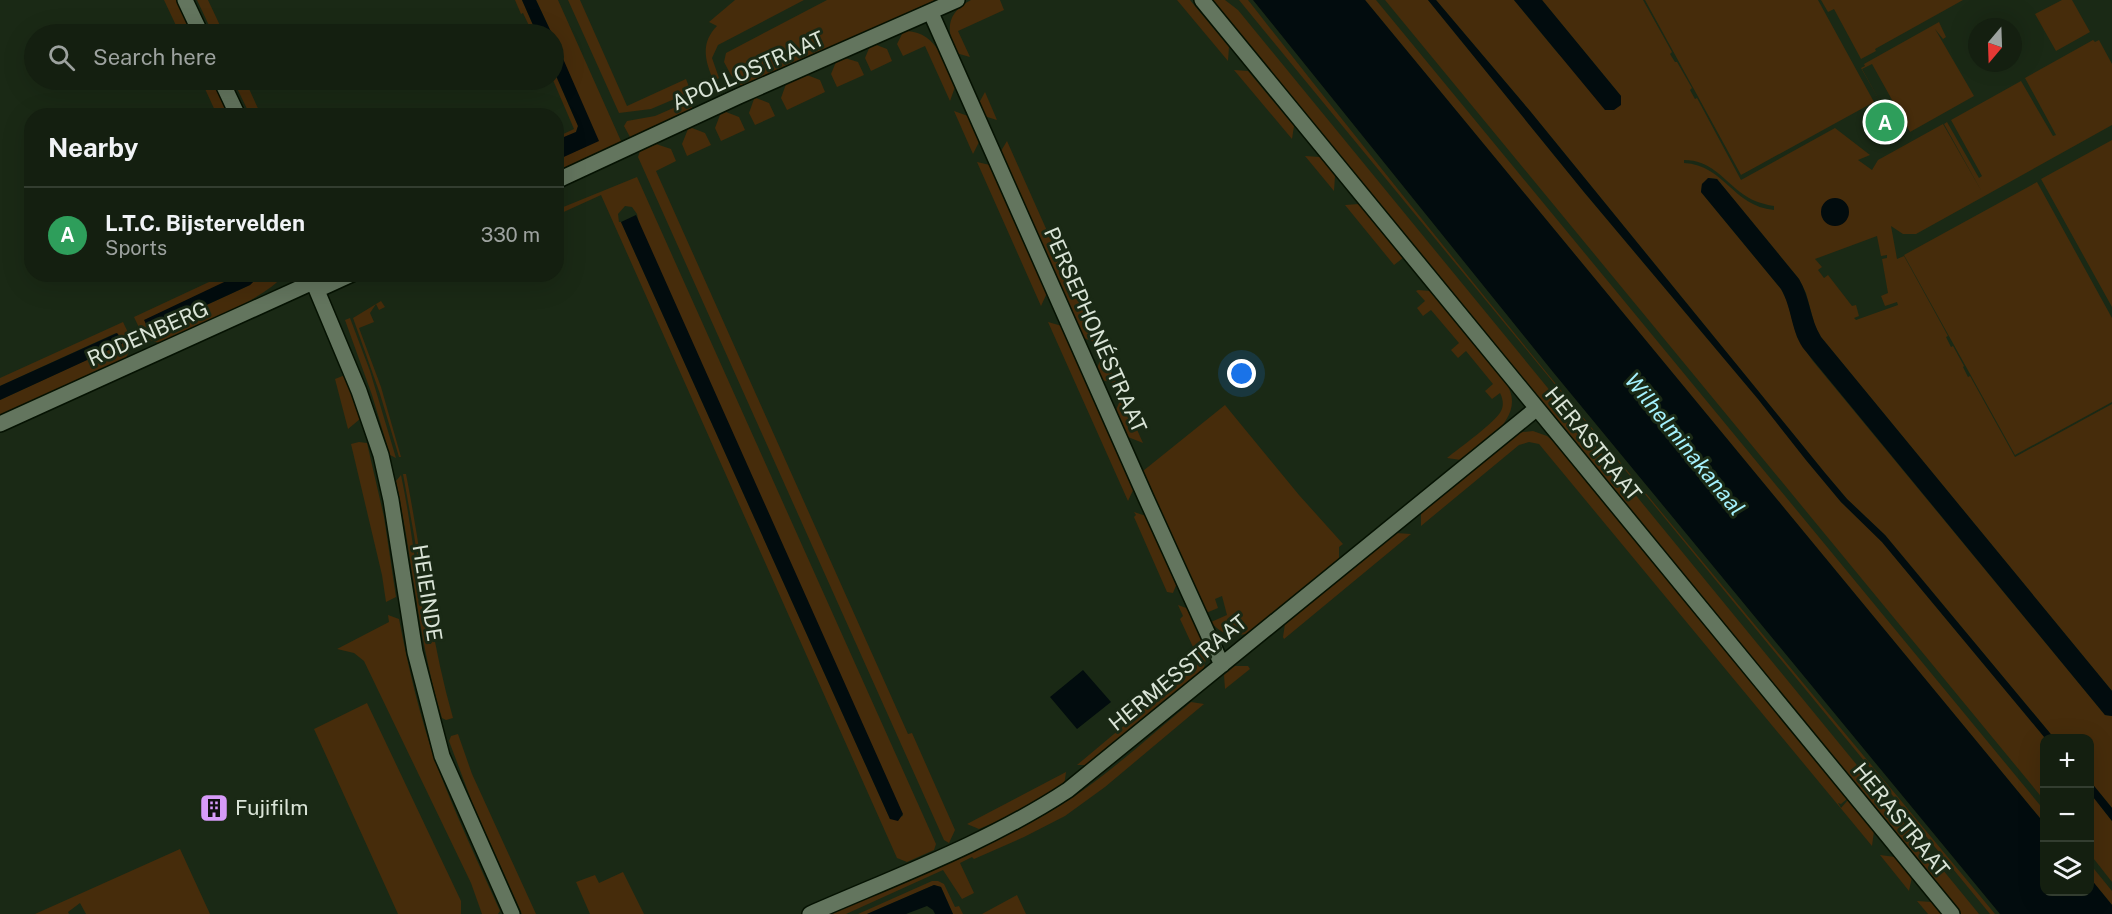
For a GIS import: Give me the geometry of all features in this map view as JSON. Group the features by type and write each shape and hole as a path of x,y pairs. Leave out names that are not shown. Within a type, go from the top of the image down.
{"street":[{"path":"185,0 196,24"},
{"name":"APOLLOSTRAAT","path":"564,177 738,96 957,0"},
{"name":"HERASTRAAT","path":"1202,0 1952,914"},
{"name":"PERSEPHONÉSTRAAT","path":"931,13 1222,664"},
{"path":"226,90 234,108"},
{"name":"RODENBERG","path":"0,424 313,282"},
{"name":"HEIEINDE","path":"313,282 359,391 381,455 391,500 415,652 441,756 512,914"},
{"name":"HERMESSTRAAT","path":"810,914 950,852 1039,809 1068,790 1536,408"}],"shaded area":[{"path":"164,0 176,0 187,24 175,24"},
{"path":"197,0 208,0 219,24 208,24"},
{"path":"515,0 522,0 533,24 528,24 523,13 521,14"},
{"path":"536,0 558,0 621,141 620,144 564,170 564,157 597,141 564,62 564,24 547,24"},
{"path":"568,0 580,0 627,106 686,79 691,92 651,109 619,113"},
{"path":"735,0 804,0 718,45 712,58 719,78 714,81 708,67 706,46 717,26 709,22"},
{"path":"827,0 935,0 743,88 731,75 724,62 726,53"},
{"path":"971,0 1000,0 1004,10 958,31 970,57 956,53 950,23 957,11"},
{"path":"1177,0 1190,0 1229,47 1228,61"},
{"path":"1209,0 1225,0 1238,10 1979,914 1961,914"},
{"path":"1239,0 1248,0 1525,346 1995,914 1990,914"},
{"path":"1365,0 1376,0 2040,805 2040,818"},
{"path":"1385,0 1428,0 1841,502 1882,542 2042,734 2040,795"},
{"path":"1436,0 1514,0 1556,51 1613,110 1621,104 1621,96 1542,0 1643,0 1672,52 1670,54 1692,88 1690,90 1695,99 1697,98 1741,180 1835,128 1870,155 1858,160 1872,170 1878,160 1943,124 1982,192 1944,124 1947,122 1979,178 1982,176 1951,120 2021,81 2053,136 2056,135 2025,78 2093,40 2095,42 2099,40 2112,64 2112,125 1916,234 1903,234 1891,226 1897,259 1904,256 1948,336 1946,337 1951,347 1953,346 1968,377 1970,376 2015,457 2112,404 2112,691 1821,337 1799,279 1717,179 1709,178 1702,184 1701,192 1781,289 1787,301 1797,337 1812,360 2105,715 2112,716 2112,808 2094,786 2094,734 2051,734 1885,535 1847,499 1530,111","holes":["1684,160 1708,166 1744,195 1774,206 1774,210 1748,201 1698,165 1684,163","1877,236 1881,256 1887,255 1887,258 1882,259 1888,293 1881,296 1885,306 1897,302 1898,305 1856,320 1854,318 1859,316 1856,305 1852,306 1828,275 1824,278 1818,270 1822,267 1815,259"]},
{"path":"1645,0 1818,0 1874,102 1741,175"},
{"path":"1821,0 1963,0 1861,59 1834,9 1828,12"},
{"path":"2062,0 2072,0 2090,32 2056,51 2035,14"},
{"path":"1939,22 1946,37 1943,39 1935,29 1974,96 1910,132 1872,64 1862,69 1882,105 1861,68 1865,66 1864,64"},
{"path":"907,31 926,37 933,43 943,59 955,87 950,101 925,46 903,56 897,44 903,32"},
{"path":"874,44 887,49 892,61 871,71 865,58 870,46"},
{"path":"845,58 858,62 864,75 837,87 831,74 836,62"},
{"path":"1234,70 1248,71 1294,126 1292,139"},
{"path":"807,75 820,80 825,92 787,110 781,98 786,84"},
{"path":"206,90 217,90 226,108 214,108"},
{"path":"238,90 250,90 258,108 247,108"},
{"path":"557,90 562,90 578,126 576,132 564,137 564,134 574,129"},
{"path":"985,92 997,120 984,116 979,103"},
{"path":"756,98 769,103 775,116 755,125 749,113"},
{"path":"694,99 691,111 633,138 624,126 627,121 655,116"},
{"path":"954,111 968,116 979,142 973,154"},
{"path":"726,112 739,117 745,130 721,141 715,128 720,115"},
{"path":"692,128 705,133 711,145 687,156 682,144 688,129"},
{"path":"2112,140 2112,307 2041,179"},
{"path":"1007,141 1097,343 1084,338 1001,151"},
{"path":"656,144 671,149 676,161 656,171 908,734 912,733 955,830 949,843 944,840 638,157 640,151"},
{"path":"1305,156 1320,157 1335,176 1334,191"},
{"path":"977,162 990,165 1047,293 1041,306"},
{"path":"637,177 936,844 934,850 907,862 897,858 601,195 564,212 564,207","holes":["625,206 632,207 637,214 640,228 903,816 890,819 621,222 619,222 618,214"]},
{"path":"2037,182 2112,318 2112,402 2015,455 1904,255"},
{"path":"1359,204 1403,258 1394,265 1345,205"},
{"path":"209,282 226,282 145,320 147,326 152,330 253,282 277,282 244,304 159,343 144,338 134,317"},
{"path":"1416,291 1430,291 1506,383 1511,395 1511,407 1500,428 1461,460 1447,458 1498,416 1502,409 1502,400 1500,393 1492,399 1485,391 1493,384 1466,351 1458,358 1451,350 1459,343 1431,310 1423,316 1417,308 1425,301"},
{"path":"381,301 385,307 379,310 376,304"},
{"path":"376,304 370,313 374,322 359,328 381,387 401,457 399,457 353,318"},
{"path":"350,318 370,371 396,458 390,455 372,395 345,320"},
{"path":"123,322 133,343 126,358 0,415 0,400 121,344 121,338 116,333 0,386 0,378"},
{"path":"1048,322 1062,326 1134,488 1128,501"},
{"path":"1103,354 1117,384 1102,380 1097,368"},
{"path":"345,375 360,419 348,429 335,379"},
{"path":"1122,396 1143,443 1128,437 1116,410"},
{"path":"1225,405 1299,495 1343,544 1339,547 1339,561 1254,631 1242,635 1231,635 1221,631 1211,622 1227,615 1222,596 1215,599 1218,608 1206,613 1143,471"},
{"path":"1533,431 1547,436 1554,442 1847,799 1841,804 1838,803 1841,808 1848,800 1874,831 1872,846 1539,444 1529,442 1519,445 1421,526 1421,512 1514,435"},
{"path":"367,443 384,517 396,597 386,602 382,575 351,444"},
{"path":"403,474 406,474 432,627 453,718 446,720 442,718 421,630 396,481 401,475 425,623 429,644 431,644"},
{"path":"1134,512 1146,516 1177,583 1173,593 1167,592 1134,517 1136,515"},
{"path":"1396,533 1411,534 1284,639 1285,624"},
{"path":"1178,605 1189,609 1205,646 1203,670 1091,765 1077,765 1200,662 1180,619 1183,616"},
{"path":"388,615 399,619 416,696 439,771 500,911 498,914 482,914 471,883 364,661 354,653 337,649 389,622"},
{"path":"1235,666 1248,666 1250,669 1225,689 1224,675"},
{"path":"1191,702 1204,704 1105,787 1065,816 1024,837 960,863 974,893 962,899 943,870 846,914 827,914 1050,812 1113,768"},
{"path":"367,703 461,901 461,914 398,914 314,729"},
{"path":"458,734 472,774 536,914 522,914 472,802 449,741 451,736"},
{"path":"1066,772 1064,786 1023,810 979,829 967,824"},
{"path":"2094,798 2112,821 2112,882 2094,859"},
{"path":"180,849 210,914 86,914 80,903 68,912 69,914 35,914"},
{"path":"1880,855 1895,857 1912,877 1909,891"},
{"path":"2094,869 2112,891 2112,905 2094,883"},
{"path":"623,872 644,914 590,914 576,882 595,875 599,883"},
{"path":"932,881 944,884 955,907 959,906 963,914 953,914 941,887 934,885 867,914 858,914"},
{"path":"1017,895 1026,914 982,914"},
{"path":"1917,901 1932,902 1942,914 1928,914"}],"water":[{"path":"522,0 536,0 547,24 533,24"},
{"name":"Wilhelminakanaal","path":"1253,0 1365,0 2040,818 2040,896 2094,896 2094,883 2112,905 2112,914 2000,914 1553,372"},
{"path":"1428,0 1436,0 1530,111 1825,473 1847,499 1885,535 2051,734 2042,734 1882,542 1841,502 1758,399 1584,192"},
{"path":"1514,0 1542,0 1621,96 1621,105 1614,110 1605,110"},
{"path":"564,61 599,141 564,157 564,137 576,132 578,126 562,90"},
{"path":"1708,178 1717,179 1799,279 1821,337 2112,691 2112,716 2105,715 1803,348 1781,289 1701,192 1702,184"},
{"path":"1835,198 1845,202 1849,212 1845,222 1835,226 1825,222 1821,212 1825,202"},
{"path":"636,215 903,814 898,821 890,819 621,222"},
{"path":"224,282 253,282 152,330 144,320"},
{"path":"117,333 122,344 0,400 0,386"},
{"path":"1083,670 1111,702 1077,729 1050,697"},
{"path":"2094,786 2112,808 2112,821 2094,798"},
{"path":"934,885 941,887 953,914 935,914 927,906 906,914 867,914"}],"place":[{"name":"L.T.C. Bijstervelden","path":"1885,122"},
{"name":"Fujifilm","path":"214,808"}]}
